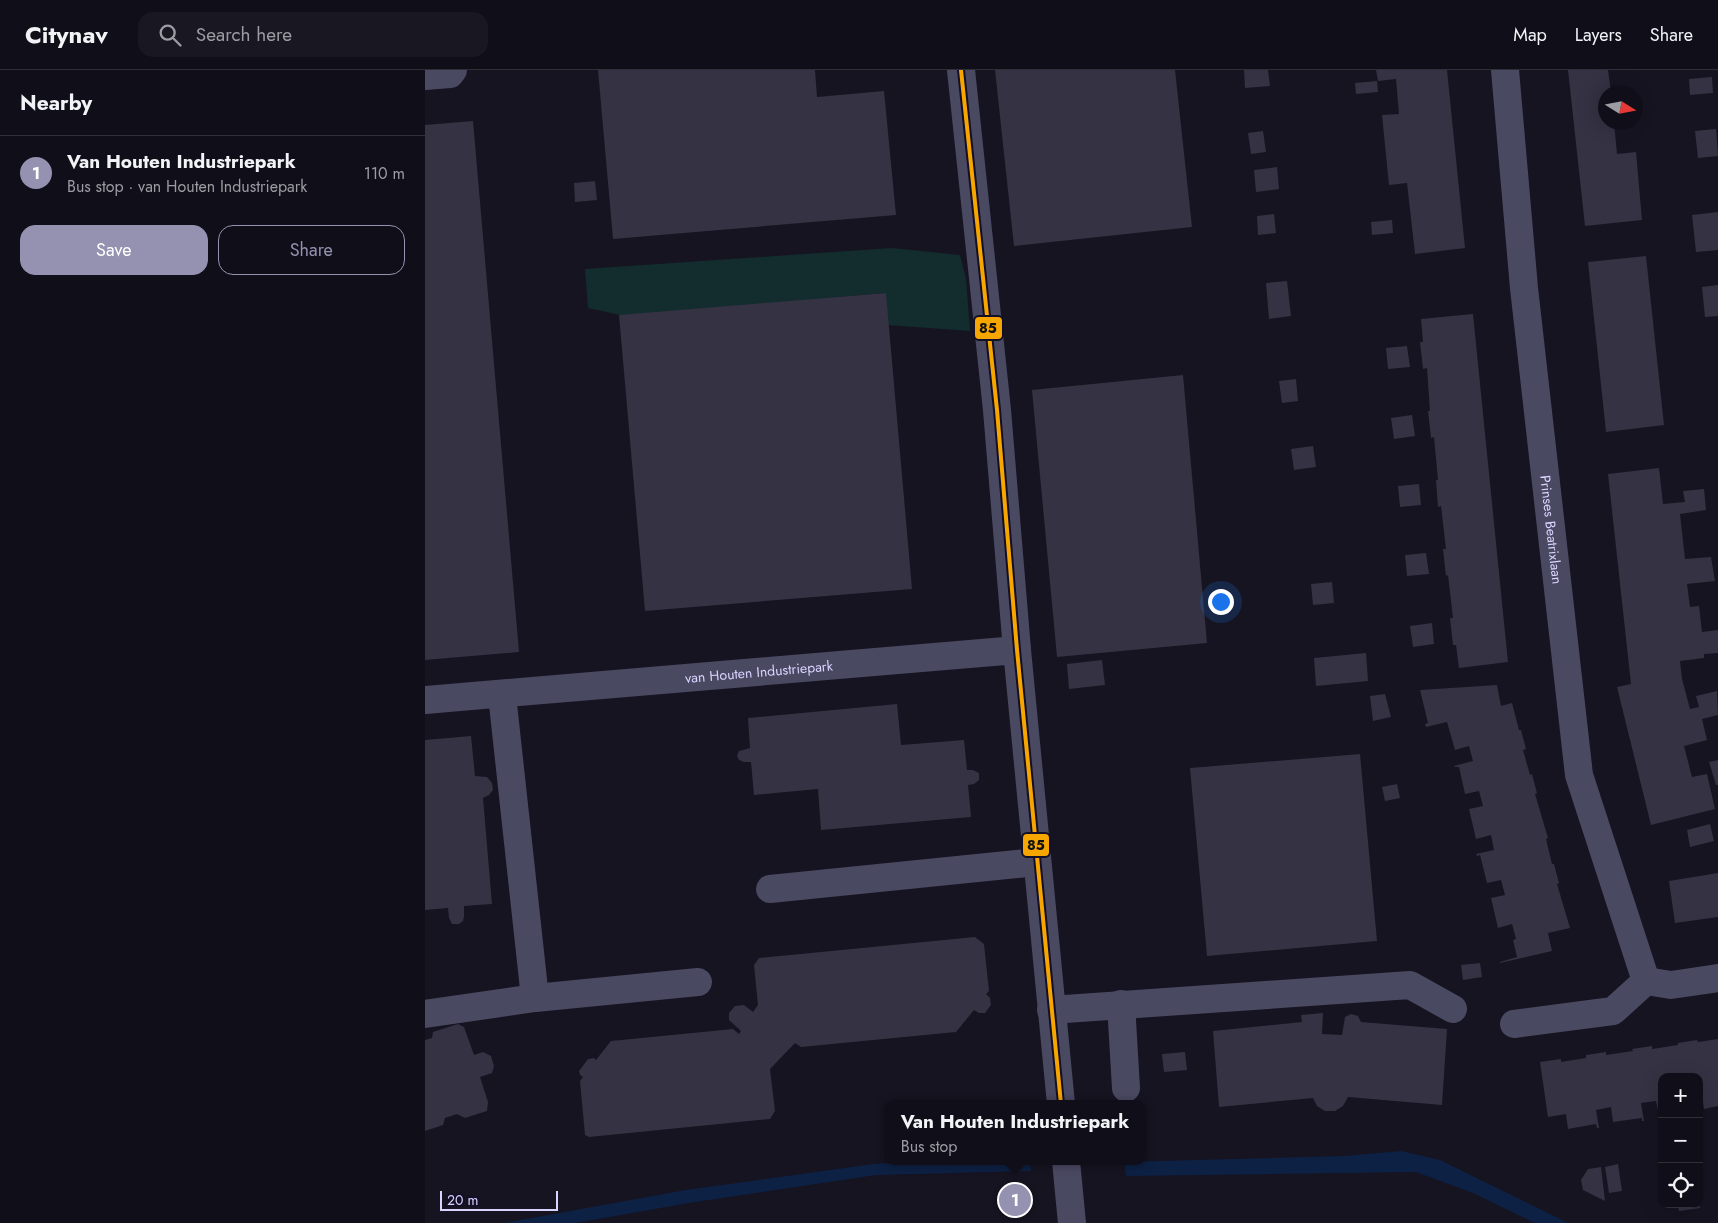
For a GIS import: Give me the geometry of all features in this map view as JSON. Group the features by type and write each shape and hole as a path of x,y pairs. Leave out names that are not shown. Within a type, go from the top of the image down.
{"street":[{"path":"425,76 450,74 453,70"},
{"path":"961,70 997,410 1017,650 1061,1100"},
{"name":"Prinses Beatrixlaan","path":"1505,70 1525,288 1579,775 1646,981"},
{"name":"van Houten Industriepark","path":"425,700 1017,650"},
{"path":"501,695 535,998"},
{"path":"770,889 1037,862"},
{"path":"1514,1024 1613,1012 1646,981 1671,985 1718,978"},
{"path":"425,1014 535,998 697,982"},
{"path":"1051,1010 1410,985 1453,1009"},
{"path":"1121,1004 1126,1088"},
{"path":"1066,1165 1072,1223"}],"green space":[{"path":"892,248 960,255 966,279 970,331 887,325 885,293 625,316 588,308 585,269"}],"water":[{"path":"1401,1151 1440,1160 1568,1223 1535,1223 1473,1193 1416,1172 1126,1176 1124,1165 1146,1165 1146,1161 1344,1156"},
{"path":"873,1164 1030,1165 1031,1171 876,1175 689,1203 575,1223 504,1223 686,1190"}],"building":[{"path":"598,70 815,70 817,97 884,91 896,215 613,239"},
{"path":"995,70 1175,70 1192,227 1014,246"},
{"path":"1244,70 1268,70 1270,86 1245,88"},
{"path":"1376,70 1447,70 1465,248 1415,254 1407,183 1389,185 1382,115 1399,114 1396,79 1378,81"},
{"path":"1568,70 1608,70 1610,85 1598,85 1598,130 1615,130 1617,154 1636,152 1642,220 1585,226"},
{"path":"1712,77 1713,93 1690,95 1689,79"},
{"path":"1377,81 1378,92 1356,94 1355,83"},
{"path":"473,121 519,652 425,660 425,125"},
{"path":"1716,129 1718,156 1698,158 1695,131"},
{"path":"1263,131 1266,152 1251,154 1248,133"},
{"path":"1277,167 1279,189 1256,192 1254,170"},
{"path":"595,181 597,200 575,202 574,183"},
{"path":"1718,212 1718,250 1696,252 1692,215"},
{"path":"1274,214 1276,233 1258,235 1257,216"},
{"path":"1392,220 1393,233 1372,235 1371,222"},
{"path":"1646,256 1664,425 1606,432 1588,262"},
{"path":"1287,281 1291,316 1269,319 1266,283"},
{"path":"1718,285 1718,316 1705,317 1702,287"},
{"path":"886,293 912,589 645,611 619,315"},
{"path":"1473,314 1508,662 1459,668 1456,645 1453,645 1450,618 1453,618 1443,549 1446,549 1441,506 1438,507 1436,480 1438,480 1434,437 1431,438 1428,411 1430,411 1427,368 1423,369 1420,342 1423,342 1421,319"},
{"path":"1407,346 1410,367 1388,369 1386,348"},
{"path":"1183,375 1207,643 1057,657 1032,390"},
{"path":"1296,379 1298,401 1282,403 1279,381"},
{"path":"1412,415 1415,436 1394,439 1391,418"},
{"path":"1313,446 1316,467 1294,470 1291,449"},
{"path":"1659,468 1663,504 1685,502 1683,491 1704,489 1706,510 1680,514 1685,559 1711,557 1715,581 1687,584 1690,607 1699,606 1702,632 1718,630 1718,653 1704,654 1704,658 1680,661 1682,679 1690,709 1699,707 1696,696 1717,691 1718,715 1702,719 1707,740 1684,746 1692,777 1707,774 1715,809 1651,825 1617,687 1631,684 1608,474"},
{"path":"1419,484 1421,505 1400,507 1398,486"},
{"path":"1426,553 1429,574 1407,576 1405,555"},
{"path":"1332,582 1334,603 1313,605 1311,584"},
{"path":"1432,623 1434,644 1413,647 1410,626"},
{"path":"1366,653 1368,681 1316,686 1314,658"},
{"path":"1102,660 1105,685 1069,689 1067,664"},
{"path":"1497,685 1501,706 1512,703 1519,730 1521,730 1526,749 1523,750 1530,775 1532,774 1537,793 1535,794 1548,838 1546,839 1552,864 1554,864 1559,883 1557,884 1570,928 1548,933 1552,951 1500,963 1517,957 1513,940 1516,939 1512,924 1498,928 1491,898 1505,895 1501,880 1487,883 1480,855 1477,856 1476,854 1494,850 1491,835 1476,839 1469,809 1483,806 1479,791 1465,794 1459,767 1454,766 1473,761 1469,746 1455,750 1447,722 1426,727 1425,724 1428,723 1420,690"},
{"path":"1385,694 1391,717 1373,721 1370,696"},
{"path":"897,704 901,745 964,740 967,770 979,773 979,780 974,784 968,785 971,817 821,830 818,789 754,795 751,762 739,760 737,756 739,751 750,748 748,718"},
{"path":"471,736 475,776 487,777 492,783 493,790 483,798 492,904 464,906 463,921 459,924 452,924 448,908 425,910 425,740"},
{"path":"1360,754 1377,941 1207,956 1190,768"},
{"path":"1718,760 1718,785 1716,785 1709,762"},
{"path":"1397,784 1400,798 1385,801 1382,787"},
{"path":"1710,824 1714,841 1690,847 1687,830"},
{"path":"1718,873 1718,917 1675,923 1669,881"},
{"path":"975,937 984,944 989,991 986,994 990,998 991,1005 985,1013 979,1013 974,1010 956,1032 801,1047 795,1043 770,1069 775,1111 770,1119 589,1137 585,1135 580,1081 583,1077 579,1071 588,1059 594,1058 596,1060 611,1041 733,1029 739,1034 741,1031 729,1020 729,1013 735,1006 744,1005 753,1012 758,1005 754,965 759,958"},
{"path":"1480,963 1482,977 1463,980 1461,965"},
{"path":"1323,1013 1322,1034 1342,1035 1345,1017 1351,1014 1358,1016 1361,1022 1447,1029 1442,1105 1348,1097 1343,1106 1335,1111 1325,1111 1317,1106 1313,1098 1219,1107 1213,1031 1302,1022 1301,1015"},
{"path":"458,1024 464,1027 474,1055 483,1052 491,1056 494,1066 492,1073 480,1077 488,1102 487,1111 465,1118 457,1114 445,1118 443,1125 425,1131 425,1040 432,1038 433,1032"},
{"path":"1718,1039 1718,1106 1704,1109 1703,1073 1658,1073 1658,1110 1656,1101 1641,1103 1644,1121 1642,1121 1642,1118 1613,1122 1611,1107 1596,1110 1599,1128 1597,1128 1596,1124 1568,1129 1566,1114 1548,1117 1540,1062 1561,1059 1561,1062 1586,1058 1586,1055 1606,1052 1606,1055 1652,1046 1652,1049 1697,1040 1698,1042"},
{"path":"1185,1052 1187,1070 1164,1072 1162,1054"},
{"path":"1618,1164 1622,1191 1609,1193 1605,1167"},
{"path":"1601,1167 1605,1201 1583,1190 1581,1180 1588,1169"},
{"path":"1679,1208 1700,1208 1679,1211"}],"transit line":[{"name":"85","path":"961,70 997,410 1017,650 1061,1100"}],"place":[{"name":"Van Houten Industriepark","path":"1015,1200"}]}
